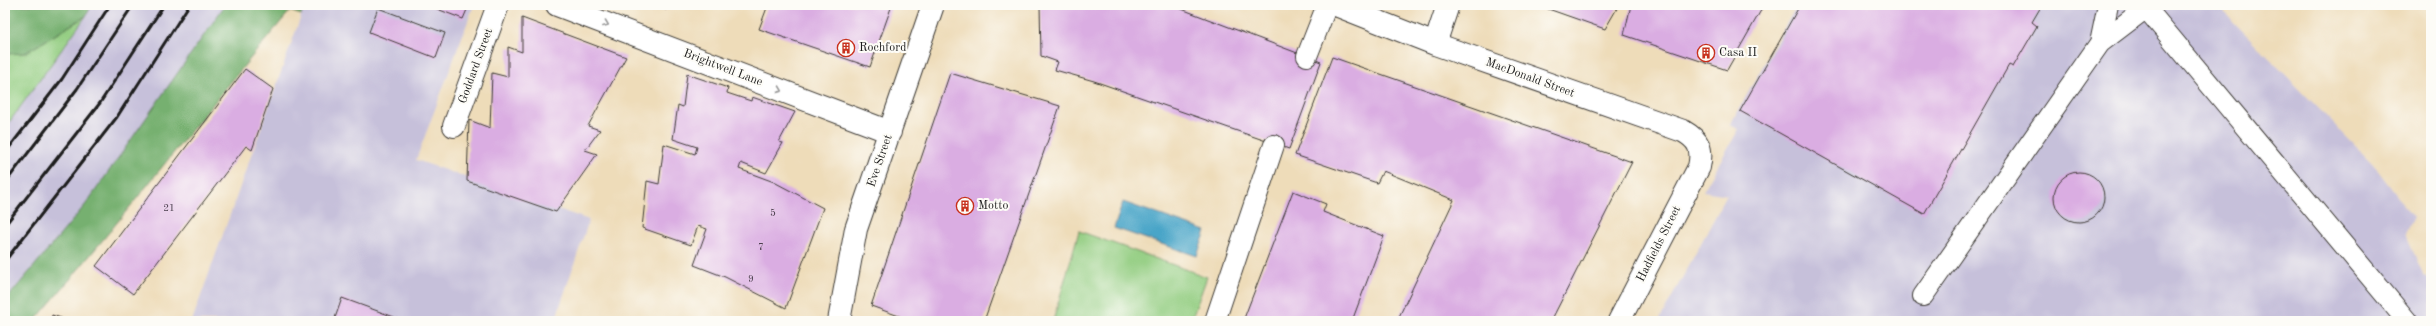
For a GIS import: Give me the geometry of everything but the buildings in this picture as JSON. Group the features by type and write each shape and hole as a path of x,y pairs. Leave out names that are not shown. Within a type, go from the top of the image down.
{"street":[{"name":"Goddard Street","path":"454,126 498,5"},
{"name":"Brightwell Lane","path":"557,5 890,132"},
{"name":"Eve Street","path":"839,321 856,229 933,5"},
{"name":"MacDonald Street","path":"1336,5 1434,44 1683,131 1698,142 1702,155 1700,167"},
{"path":"1434,44 1448,5"},
{"name":"Hadfields Street","path":"1619,321 1700,167"}],"lane":[{"path":"1307,56 1327,5"},
{"path":"2100,43 2108,5"},
{"path":"1923,296 2100,43 2146,8 2407,321"},
{"path":"1215,321 1274,145"}],"shaded area":[{"path":"92,5 225,5 86,204 5,301 5,128"},
{"path":"305,5 474,5 416,160 589,220 555,321 192,321"},
{"path":"1797,5 2217,5 2373,164 2413,217 2405,233 2424,276 2431,278 2431,321 1659,321 1727,195 1703,191 1739,129 1730,125"}],"green space":[{"path":"5,5 92,5 86,16 25,53 5,54"},
{"path":"225,5 305,5 301,15 290,11 35,321 5,321 5,301 86,204"},
{"path":"86,16 5,128 5,54 25,53"},
{"path":"1079,231 1207,277 1191,321 1053,321"}],"water":[{"path":"1123,202 1206,231 1197,256 1114,228"}],"railway":[{"path":"5,153 62,79 110,5"},
{"path":"5,183 77,89 133,5"},
{"path":"5,225 100,103 164,5"},
{"path":"5,261 117,117 189,5"}],"place":[{"name":"Rochford","path":"846,48"},
{"name":"Casa II","path":"1706,53"},
{"name":"Motto","path":"965,206"}]}
